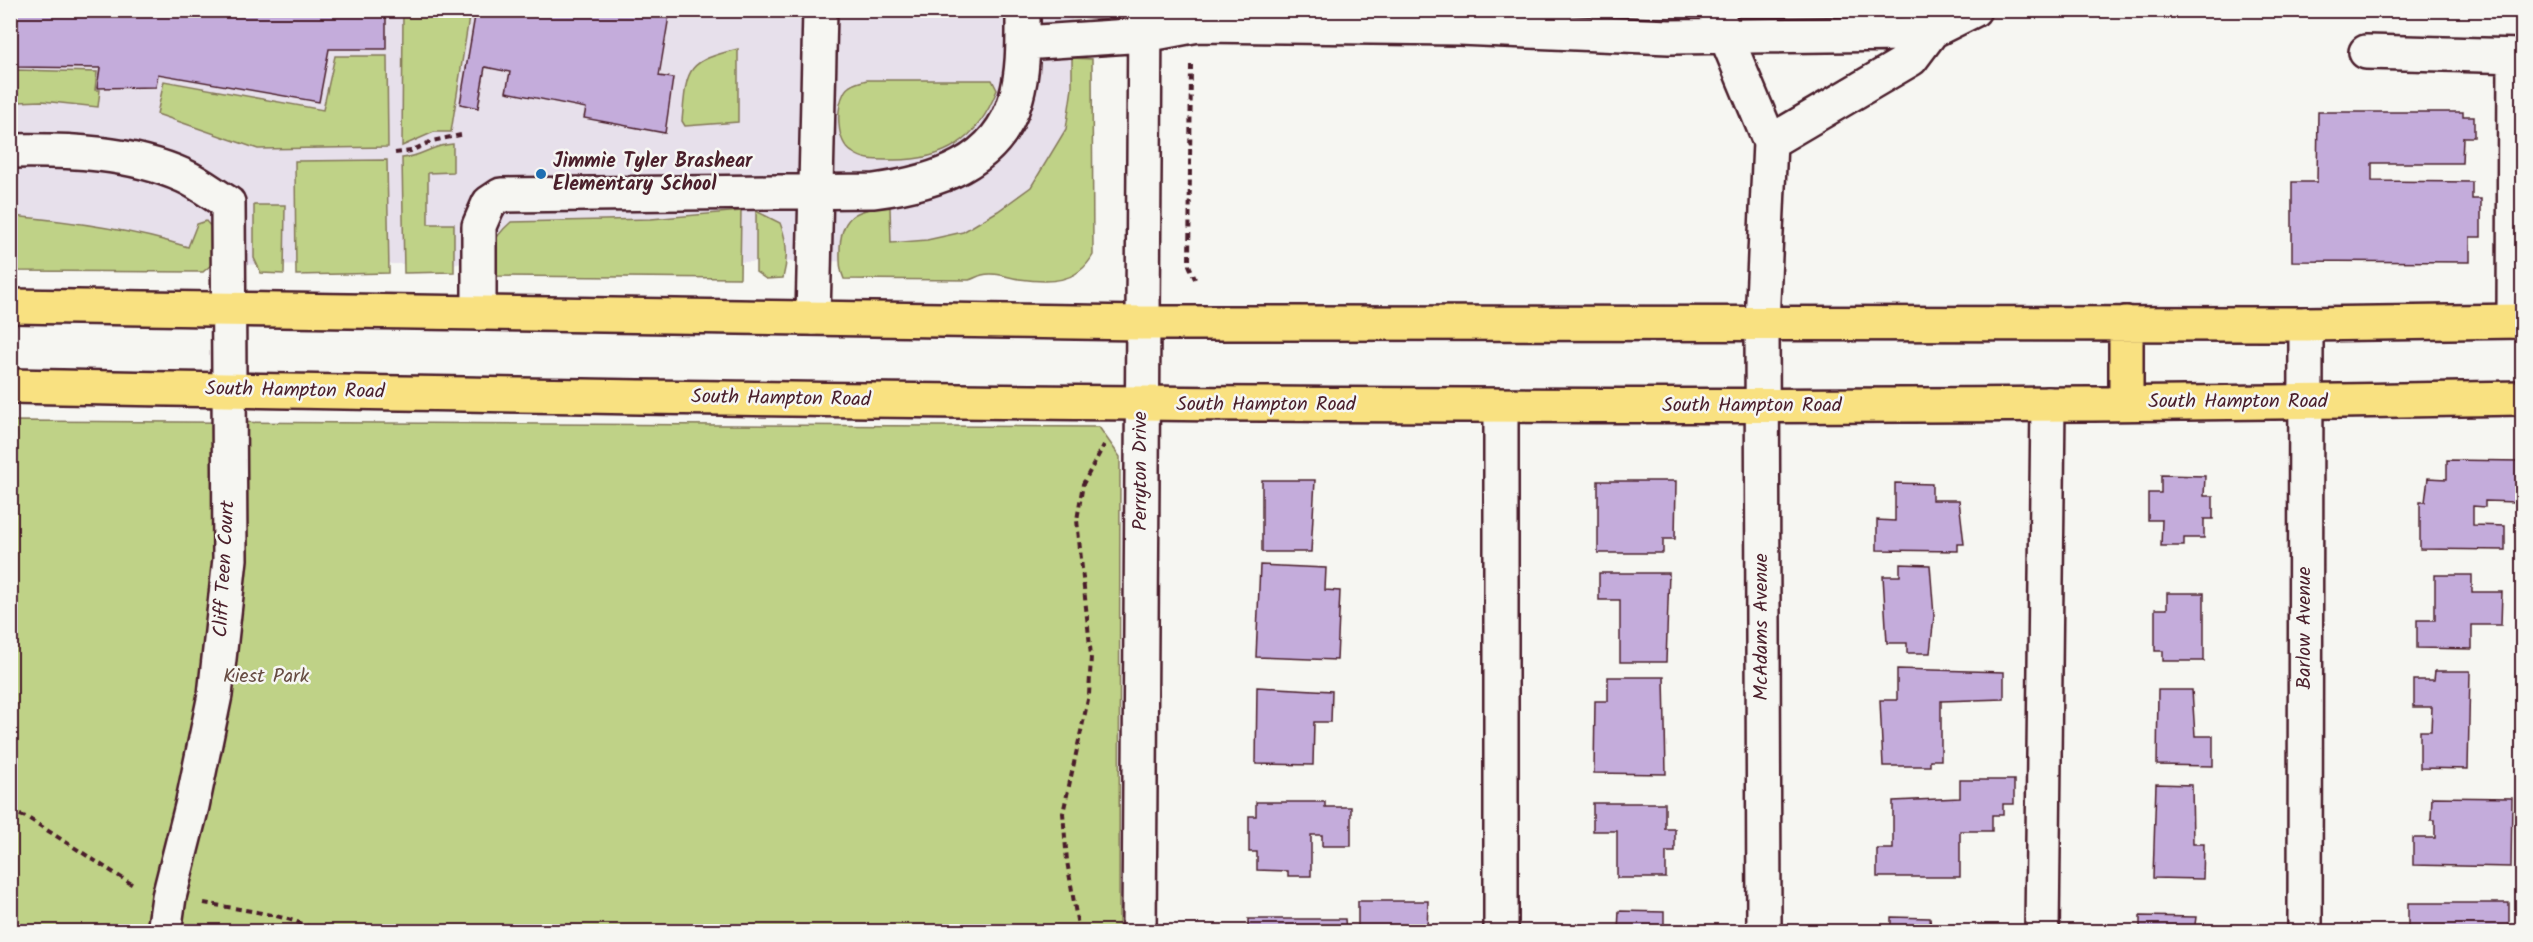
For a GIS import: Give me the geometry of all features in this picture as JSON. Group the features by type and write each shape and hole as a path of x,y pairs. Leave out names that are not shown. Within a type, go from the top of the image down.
{"main road":[{"path":"10,306 1142,323 2306,324 2518,321"},
{"path":"2126,323 2126,403"},
{"name":"South Hampton Road","path":"10,386 1142,404 1501,406 1762,407 2523,398"}],"street":[{"path":"813,318 820,10"},
{"path":"480,313 480,226 489,204 501,195 874,191 903,187 946,173 989,148 1002,130 1016,99 1023,43 1023,10"},
{"path":"1023,43 1145,23 1191,26 1468,19 1669,37 1720,23 1903,34 1932,32 1974,10"},
{"name":"Perryton Drive","path":"1139,932 1145,23"},
{"path":"1720,23 1770,142 1911,59 1932,32"},
{"path":"2366,52 2519,56 2518,321"},
{"name":"McAdams Avenue","path":"1764,932 1762,323 1770,142"},
{"name":"Cliff Teen Court","path":"10,151 53,150 143,161 186,177 228,204 230,559 215,694 192,806 169,897 164,932"},
{"name":"Barlow Avenue","path":"2305,932 2306,324"},
{"path":"2042,932 2048,404"},
{"path":"1501,406 1502,932"}],"path":[{"path":"1191,26 1189,265 1195,279"},
{"path":"394,153 411,151 432,141 465,134"},
{"path":"1079,932 1067,861 1063,813 1089,694 1091,656 1077,520 1083,484 1106,440"},
{"path":"10,811 28,818 124,880 142,889"},
{"path":"201,902 275,917 310,926 318,932"}],"shaded area":[{"name":"Jimmie Tyler Brashear Elementary School","path":"10,11 1072,11 1071,260 11,266"}],"green space":[{"path":"403,11 470,11 451,132 434,132 402,146"},
{"path":"738,49 738,122 685,126 682,121 685,90 692,70 707,58"},
{"path":"335,56 387,56 388,147 258,149 157,114 164,81 323,110"},
{"path":"1072,58 1092,59 1093,255 1079,272 1051,281 991,274 969,280 844,279 840,263 841,235 849,219 862,211 890,207 891,243 927,240 963,232 998,211 1031,187 1066,129 1072,88"},
{"path":"16,70 97,72 95,90 100,90 98,107 42,101 18,102"},
{"path":"867,80 992,80 997,90 980,122 957,144 927,157 876,160 861,157 852,152 843,141 839,125 841,100 846,90 854,84"},
{"path":"453,144 453,172 428,173 428,224 454,224 454,272 404,273 402,158"},
{"path":"387,160 389,273 296,275 295,161"},
{"path":"254,205 285,205 284,274 261,273 254,258"},
{"path":"741,211 740,278 496,276 490,261 495,240 511,222 651,219"},
{"path":"756,211 780,223 786,250 783,278 766,279 756,272"},
{"path":"11,216 100,227 144,235 188,247 197,224 206,221 211,227 211,265 203,272 11,271"},
{"name":"Kiest Park","path":"11,421 1099,427 1120,457 1119,931 11,932"}],"building":[{"path":"10,10 386,10 386,49 329,49 319,102 158,74 156,87 97,88 100,68 15,67 15,51 10,50"},
{"path":"476,10 670,10 659,76 673,78 665,133 584,118 586,108 506,92 510,72 485,67 478,108 460,104"},
{"path":"2318,112 2463,112 2463,116 2474,116 2474,137 2463,137 2462,163 2372,163 2372,181 2472,182 2472,199 2481,199 2481,237 2470,237 2470,262 2292,261 2292,182 2317,182"},
{"path":"2447,460 2522,461 2522,484 2517,484 2516,502 2485,501 2485,507 2473,506 2473,525 2505,526 2505,550 2420,549 2420,502 2425,502 2428,478 2447,479"},
{"path":"2161,475 2205,476 2204,496 2213,496 2213,519 2204,519 2204,538 2184,538 2184,546 2161,546 2162,520 2148,520 2148,493 2161,493"},
{"path":"1262,480 1315,480 1311,552 1262,552"},
{"path":"1598,481 1676,481 1675,539 1663,539 1663,553 1598,553"},
{"path":"1895,483 1932,484 1932,500 1959,500 1964,544 1958,544 1958,551 1877,550 1877,520 1895,521"},
{"path":"1900,564 1930,565 1934,616 1930,653 1907,653 1907,643 1887,643 1883,576 1900,576"},
{"path":"1260,565 1326,568 1325,590 1340,591 1337,660 1256,657"},
{"path":"1599,573 1669,573 1666,662 1620,662 1620,600 1599,600"},
{"path":"2435,575 2472,575 2472,592 2502,592 2501,625 2472,625 2472,649 2417,648 2417,620 2435,620"},
{"path":"2167,593 2204,593 2204,661 2163,661 2163,651 2155,651 2155,609 2167,609"},
{"path":"1897,669 2004,672 2004,699 1941,701 1941,760 1930,760 1930,766 1883,766 1880,700 1897,700"},
{"path":"2435,671 2470,671 2468,769 2420,768 2420,731 2431,731 2432,707 2414,707 2414,680 2434,680"},
{"path":"1608,677 1664,677 1666,774 1594,773 1595,701 1608,701"},
{"path":"1257,687 1332,691 1331,722 1314,722 1313,765 1256,764"},
{"path":"2158,690 2192,690 2195,736 2213,736 2213,766 2157,765"},
{"path":"1960,780 2014,780 2014,804 2003,804 2003,815 1992,815 1992,831 1960,831 1960,877 1877,877 1877,849 1893,849 1893,801 1960,798"},
{"path":"2156,784 2192,785 2193,844 2204,844 2203,879 2153,878"},
{"path":"2432,797 2512,798 2511,867 2413,865 2413,838 2435,838 2435,820 2431,820"},
{"path":"1256,802 1325,802 1325,807 1351,807 1351,846 1322,846 1322,835 1311,835 1311,876 1288,876 1288,871 1257,870 1257,852 1249,852 1249,816 1256,816"},
{"path":"1593,803 1665,803 1665,829 1675,829 1675,852 1666,852 1666,878 1617,878 1617,831 1593,831"},
{"path":"1358,901 1428,901 1427,932 1358,932"},
{"path":"2408,903 2509,903 2509,932 2408,932"},
{"path":"1619,911 1664,912 1664,928 1675,928 1675,932 1618,932"},
{"path":"2140,916 2196,917 2194,932 2140,932"},
{"path":"1891,917 1930,918 1931,932 1891,932"},
{"path":"1248,919 1345,919 1346,932 1248,932"}],"place":[{"name":"Jimmie Tyler Brashear Elementary School","path":"541,174"}]}
